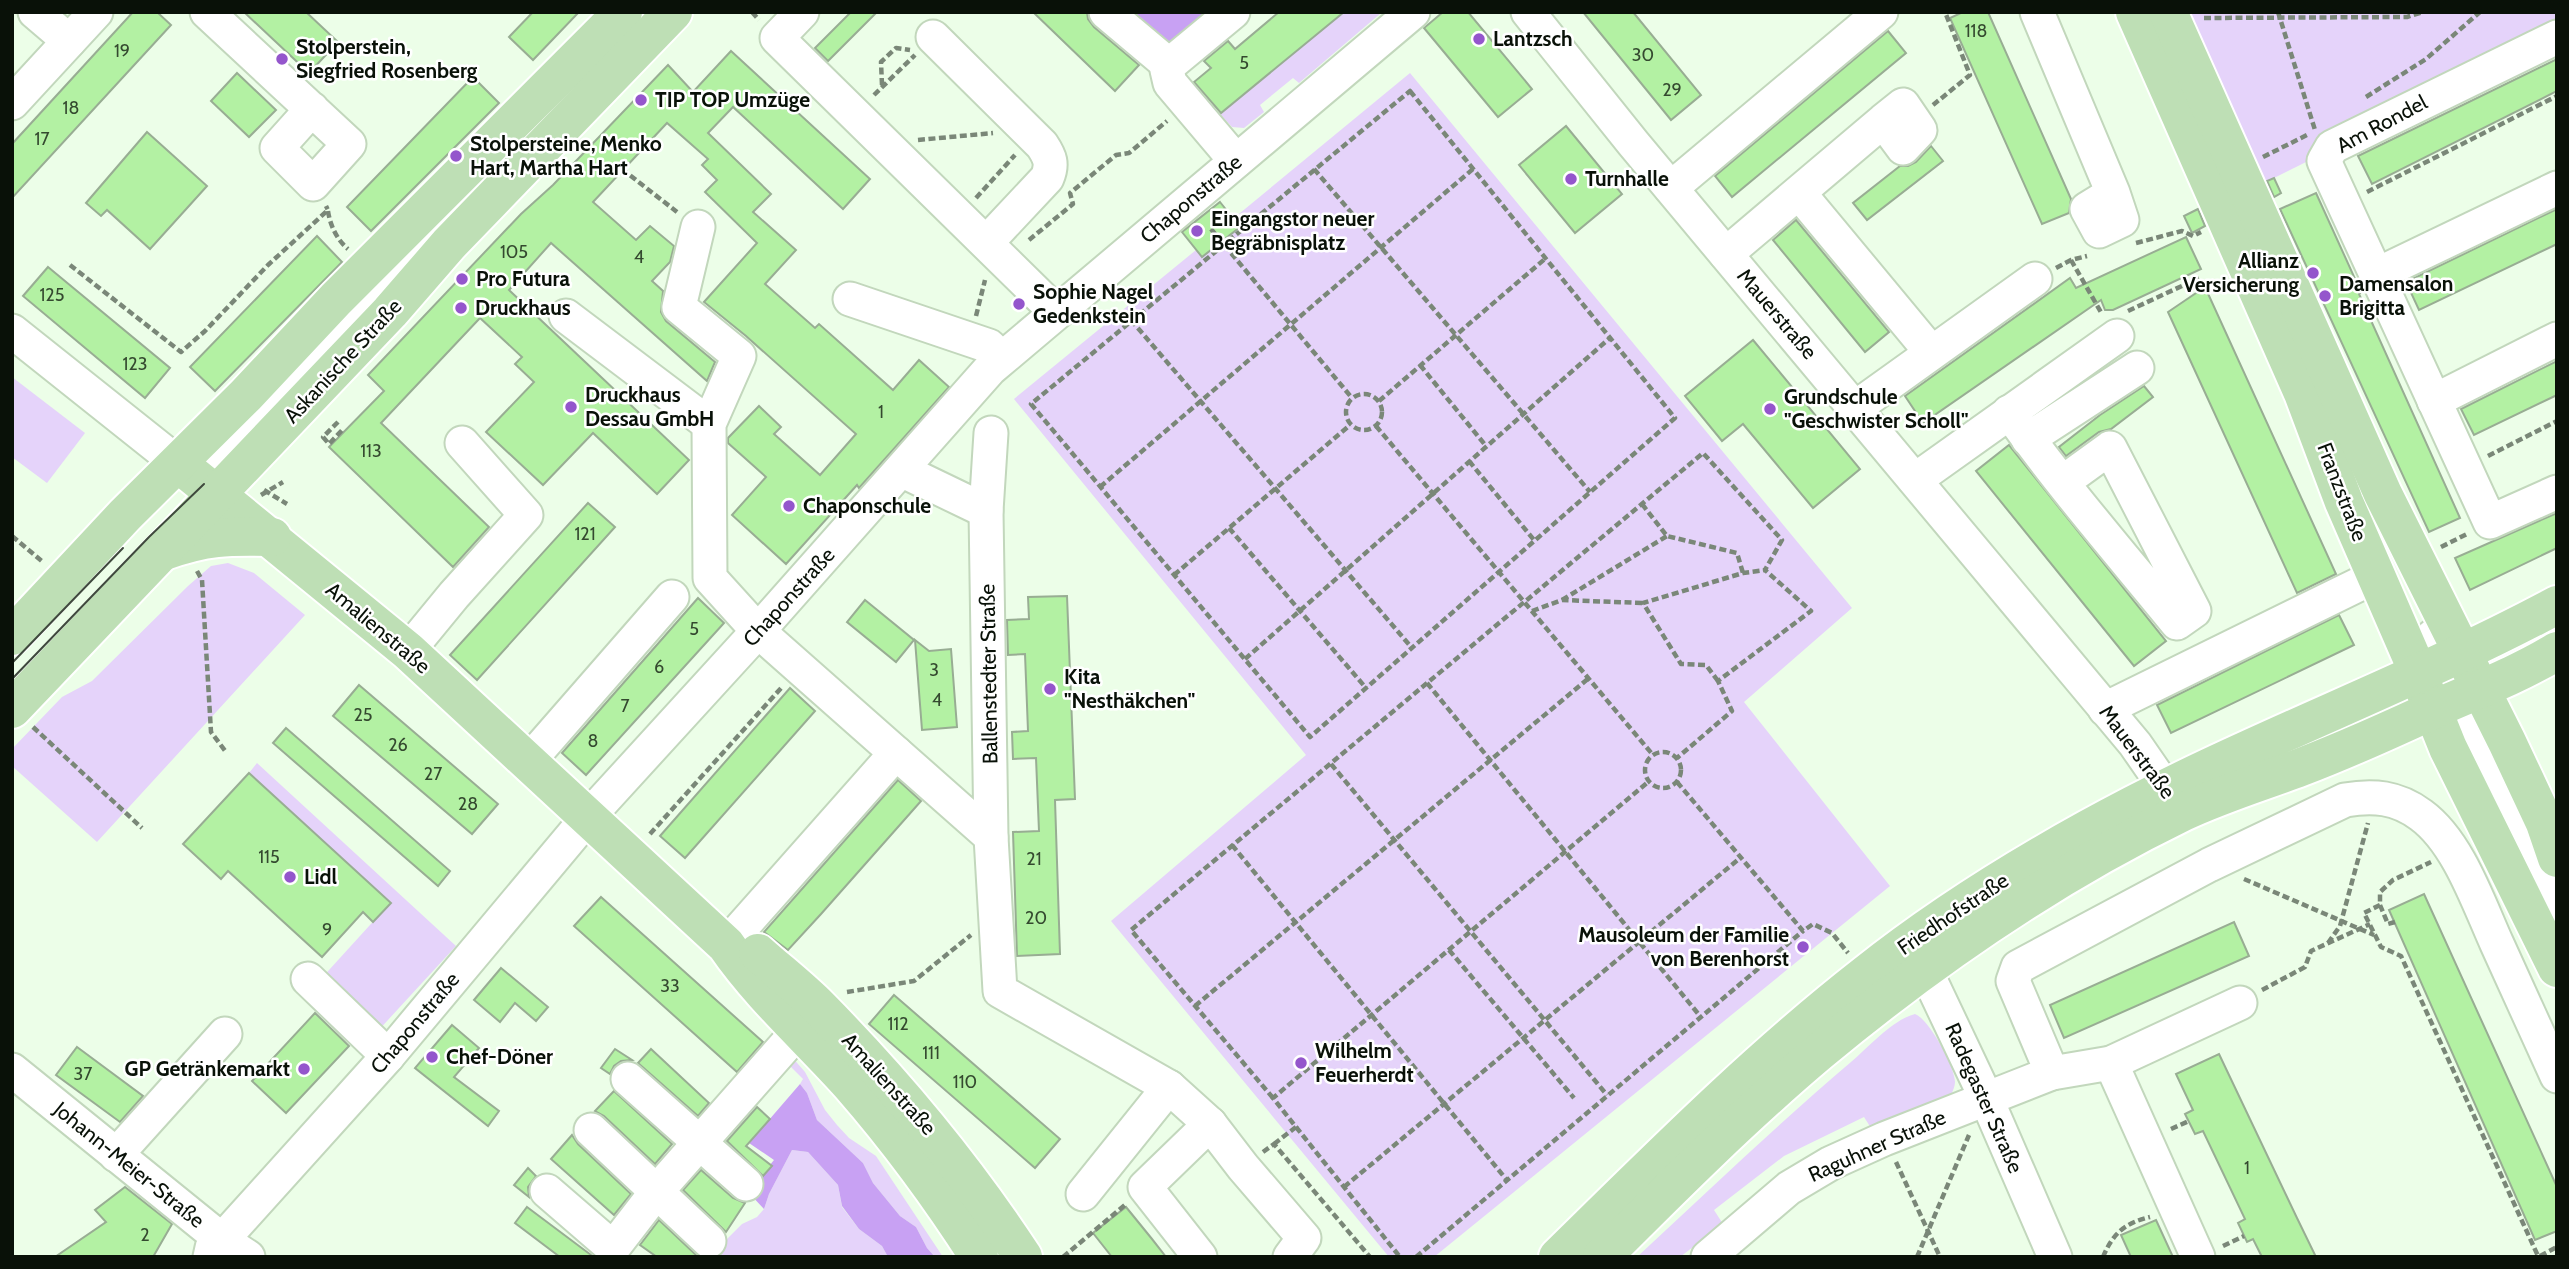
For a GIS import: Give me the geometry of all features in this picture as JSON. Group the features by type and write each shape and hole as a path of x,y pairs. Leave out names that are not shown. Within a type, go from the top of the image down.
{"main road":[{"name":"Askanische Straße","path":"22,717 179,559 199,480 345,290 623,12"},
{"name":"Askanische Straße","path":"12,636 125,515 199,480 390,312 449,244 673,12"},
{"name":"Franzstraße","path":"2136,12 2308,403 2344,502 2376,576 2439,661 2455,700 2463,780 2557,968"},
{"name":"Franzstraße","path":"2184,15 2383,494 2439,661 2455,700 2545,823 2557,858"},
{"name":"Amalienstraße","path":"199,480 272,537 408,651 726,945 744,971 800,1029 905,1148 979,1257"},
{"path":"179,559 195,540 218,536 272,537"},
{"name":"Friedhofstraße","path":"1602,1257 1918,955 2040,856 2174,800 2439,661 2557,605"},
{"name":"Friedhofstraße","path":"2174,800 2213,799 2339,752 2557,651"},
{"name":"Amalienstraße","path":"726,945 757,952 824,1013 936,1137 1023,1257"},
{"name":"Friedhofstraße","path":"1558,1257 1753,1069 1865,975 1918,955"}],"street":[{"path":"35,12 69,41"},
{"path":"12,103 96,12"},
{"path":"207,12 312,109 349,144 321,197 276,148 312,109"},
{"path":"199,480 642,12"},
{"path":"199,480 656,12"},
{"path":"802,12 777,38 1056,312"},
{"path":"1106,12 1168,65 1168,78 1236,161"},
{"path":"1168,65 1233,12"},
{"name":"Chaponstraße","path":"227,1251 588,817 1001,358 1413,12"},
{"name":"Mauerstraße","path":"1528,12 2105,709 2174,800"},
{"path":"1671,188 1881,12"},
{"path":"2037,12 2113,193"},
{"path":"2148,12 2439,661"},
{"path":"2159,12 2439,661"},
{"path":"933,37 1028,140 1050,157 1051,168 1047,178 995,250"},
{"name":"Am Rondel","path":"2490,522 2323,161 2332,147 2557,37"},
{"path":"1726,254 1799,193 1898,121"},
{"path":"2376,275 2557,188"},
{"path":"1799,193 1931,352"},
{"path":"698,227 679,307 739,356 709,424 710,578 758,631 991,837"},
{"path":"1855,408 2035,279"},
{"path":"850,299 989,346 1001,358"},
{"path":"566,316 709,424"},
{"path":"1915,480 2009,412 2114,325"},
{"name":"Amalienstraße","path":"12,331 199,480"},
{"path":"2434,401 2557,339"},
{"path":"2028,439 2137,368"},
{"path":"2009,412 2028,439 2177,623 2194,611 2110,448 2063,482"},
{"name":"Ballenstedter Straße","path":"990,433 986,511 991,837 1000,990 1169,1087"},
{"path":"408,651 526,515 462,443"},
{"path":"901,470 986,511"},
{"path":"2490,522 2557,492"},
{"path":"2105,709 2376,576"},
{"path":"528,762 672,597"},
{"path":"2455,700 2557,919"},
{"path":"2455,700 2557,942"},
{"path":"726,945 897,753"},
{"path":"2052,1073 2012,981 2018,967 2040,953 2234,853 2345,800 2368,796 2399,801 2423,816 2439,849 2470,886 2557,1076"},
{"name":"Radegaster Straße","path":"1918,955 1975,1103 2054,1257"},
{"path":"308,979 388,1056"},
{"path":"1975,1103 2052,1073 2112,1063 2240,1003"},
{"path":"547,1191 619,1252 657,1191 800,1029"},
{"path":"116,1155 225,1034"},
{"path":"2112,1063 2198,1257"},
{"name":"Johann-Meier-Straße","path":"12,1070 227,1251"},
{"path":"628,1079 746,1184"},
{"path":"1083,1194 1169,1087 1210,1124 1242,1167 1304,1238 1290,1257"},
{"name":"Raguhner Straße","path":"1708,1257 1789,1188 1831,1163 1975,1103"},
{"path":"1200,1257 1145,1187 1210,1124"},
{"path":"591,1130 709,1241"}],"path":[{"path":"1898,121 1970,75 1945,12"},
{"path":"2227,18 2233,12"},
{"path":"2184,15 2227,18 2279,14 2407,15 2423,12"},
{"path":"2360,102 2426,59 2480,12"},
{"path":"2279,14 2315,131"},
{"path":"855,114 918,51 896,48 881,62 881,87"},
{"path":"1410,91 1473,169 1675,418 1310,737 1031,404 1410,91"},
{"path":"2343,204 2557,96"},
{"path":"970,340 995,250 1073,204 1070,193 1116,155 1129,153 1188,104"},
{"path":"2259,159 2326,123"},
{"path":"885,143 1006,131 1028,140 960,218"},
{"path":"622,169 698,227"},
{"path":"1314,169 1590,492"},
{"path":"1100,487 1473,169"},
{"path":"321,197 341,243 352,253"},
{"path":"70,265 181,352 205,331 268,265 321,197"},
{"path":"1211,229 1352,398"},
{"path":"1379,401 1546,258"},
{"path":"2071,260 2114,325 2199,278"},
{"path":"1131,320 1412,648"},
{"path":"1245,659 1611,337"},
{"path":"1420,365 1486,446"},
{"path":"1361,394 1371,395 1379,401 1381,419 1376,426 1358,430 1350,425 1345,416 1346,406 1352,398 1361,394"},
{"path":"2465,468 2557,421"},
{"path":"1174,575 1350,425"},
{"path":"1376,426 1653,755"},
{"path":"1400,1257 1273,1098 1131,930 1703,453 1783,540 1765,570"},
{"path":"1469,461 1534,540"},
{"path":"1642,504 1667,536 1737,553 1744,573"},
{"path":"2429,553 2490,522"},
{"path":"1229,528 1366,688"},
{"path":"12,536 52,570"},
{"path":"1532,611 1562,600 1667,536"},
{"path":"179,559 202,580 211,732 226,752"},
{"path":"1562,600 1643,603 1744,573 1765,570 1811,611 1718,681"},
{"path":"1643,603 1681,664 1706,665 1718,681 1732,711 1677,758"},
{"path":"631,856 799,668"},
{"path":"1195,1006 1589,678"},
{"path":"1427,683 1700,1016"},
{"path":"22,717 142,828"},
{"path":"1670,753 1677,758 1681,765 1681,774 1677,782 1668,788 1657,788 1648,782 1645,772 1647,762 1653,755 1670,753"},
{"path":"1331,764 1607,1095"},
{"path":"1273,1098 1648,782"},
{"path":"1677,782 1803,931"},
{"path":"2327,943 2340,926 2369,820"},
{"path":"1232,845 1506,1179"},
{"path":"2395,922 2388,924 2380,905 2380,892 2439,849"},
{"path":"1344,1186 1741,858"},
{"path":"2236,876 2375,935"},
{"path":"2380,905 2364,913 2381,947 2401,956 2539,1256 2557,1247"},
{"path":"837,994 914,981 994,917"},
{"path":"1416,1257 1700,1016 1813,924 1832,933 1856,962"},
{"path":"2272,984 2305,967 2311,951 2370,924"},
{"path":"1449,950 1574,1098"},
{"path":"1917,1257 1972,1126 1975,1103"},
{"path":"1242,1167 1296,1127"},
{"path":"1884,1139 1940,1257"},
{"path":"1274,1144 1370,1257"},
{"path":"1063,1257 1145,1187"},
{"path":"2104,1257 2115,1233 2136,1220 2152,1217 2181,1220"}],"shaded area":[{"path":"1117,12 1210,12 1173,49"},
{"path":"1344,12 1381,13 1299,83 1293,78 1260,105 1264,112 1244,128 1232,127 1220,114"},
{"path":"2195,12 2557,12 2557,37 2258,186 2186,18"},
{"path":"1410,73 1852,608 1744,702 1890,886 1434,1257 1389,1257 1111,921 1306,755 1014,399 1196,250 1182,232 1220,202 1234,218"},
{"path":"12,377 85,433 47,483 12,457"},
{"path":"228,563 254,573 305,615 97,842 12,766 12,749 62,697 92,681 211,566"},
{"path":"257,763 456,946 376,1033 319,981 390,903 249,773"},
{"path":"1915,1014 1934,1034 1946,1055 1954,1075 1952,1093 1871,1128 1864,1117 1784,1156 1714,1210 1723,1224 1680,1257 1637,1257 1882,1034"},
{"path":"791,1056 805,1072 825,1110 837,1125 849,1138 876,1156 943,1257 935,1257 916,1227 900,1216 873,1183 863,1163 817,1120 807,1093 800,1084 803,1079 785,1061"},
{"path":"800,1084 807,1093 817,1120 863,1163 873,1183 900,1216 916,1227 935,1257 888,1257 882,1246 859,1229 842,1206 838,1185 808,1152 792,1150 764,1209 748,1192 774,1160 749,1143"},
{"path":"792,1150 808,1152 838,1185 842,1207 859,1229 882,1246 888,1257 720,1257 717,1249 742,1224 757,1217 764,1209"}],"building":[{"path":"133,12 157,12 171,25 12,198 12,144"},
{"path":"244,12 306,12 338,42 309,73"},
{"path":"533,12 579,12 533,60 509,37"},
{"path":"851,12 877,12 828,61 815,48"},
{"path":"1033,12 1087,12 1094,27 1139,65 1115,91"},
{"path":"1279,12 1344,12 1221,113 1194,82 1211,68 1204,61 1228,41 1235,49"},
{"path":"1443,12 1468,12 1532,89 1498,117 1424,28"},
{"path":"1583,12 1633,12 1701,95 1671,120"},
{"path":"1963,12 1988,12 2071,199 2069,213 2042,224 1950,18"},
{"path":"1888,31 1906,53 1732,197 1715,176"},
{"path":"731,51 870,179 843,209 733,107 708,133 771,194 753,212 796,250 765,284 815,328 819,324 893,390 919,360 949,387 859,488 857,485 786,564 732,515 766,477 728,443 728,438 759,406 781,427 774,434 820,475 856,434 704,302 757,243 705,192 717,180 702,165 708,159 667,123 593,202 636,240 650,226 674,246 670,262 652,281 663,291 661,312 666,321 715,362 707,381 551,243 509,290 689,460 657,494 593,433 543,485 486,432 534,382 515,364 522,357 480,318 381,423 489,527 453,567 329,447 384,391 368,375 668,65 693,92"},
{"path":"2557,59 2557,91 2372,184 2358,156"},
{"path":"237,73 276,110 249,137 211,101"},
{"path":"473,77 499,103 371,231 347,207"},
{"name":"Turnhalle","path":"1566,126 1622,194 1575,233 1519,165"},
{"path":"147,132 207,186 150,249 107,210 101,216 86,203"},
{"path":"1931,146 1943,161 1867,220 1853,203 1900,166 1916,162"},
{"path":"2274,178 2281,193 2274,197 2267,181"},
{"path":"2316,193 2460,518 2429,532 2280,209"},
{"name":"Eingangstor neuer Begräbnisplatz","path":"1220,202 1240,227 1202,257 1182,232"},
{"path":"2198,209 2205,226 2192,233 2184,216"},
{"path":"2557,209 2557,244 2419,310 2406,282"},
{"path":"1796,220 1889,332 1865,352 1773,240"},
{"path":"317,236 342,262 215,391 190,367"},
{"path":"2186,237 2201,269 2113,310 2105,310 2101,300 1923,423 1905,396 2070,278 2076,288"},
{"path":"48,267 170,368 145,398 23,296"},
{"path":"2205,287 2336,574 2297,593 2168,312"},
{"path":"1753,340 1860,469 1813,508 1743,424 1722,441 1685,396"},
{"path":"2557,361 2557,395 2474,435 2461,409"},
{"path":"2144,386 2153,397 2111,429 2099,432 2066,456 2059,447"},
{"path":"2009,445 2166,641 2134,666 1976,471"},
{"path":"588,503 615,527 477,680 450,655"},
{"path":"2557,513 2557,548 2470,590 2455,558"},
{"path":"1067,596 1075,799 1055,800 1060,954 1017,956 1013,832 1039,831 1036,758 1013,759 1012,732 1028,731 1025,654 1008,655 1007,620 1029,619 1028,597"},
{"path":"698,598 724,623 586,775 562,753"},
{"path":"865,600 914,640 896,662 847,622"},
{"path":"2339,615 2354,645 2171,733 2157,705"},
{"path":"915,640 929,651 951,649 957,727 922,730"},
{"path":"359,685 498,804 472,834 333,716"},
{"path":"790,688 815,711 685,858 660,836"},
{"path":"286,728 450,871 438,886 273,743"},
{"path":"249,773 391,903 373,922 363,912 322,957 228,871 221,879 183,844"},
{"path":"898,780 921,801 788,950 764,932"},
{"path":"2424,894 2557,1187 2557,1231 2535,1240 2389,910"},
{"path":"601,897 763,1042 737,1072 574,926"},
{"path":"2234,922 2249,956 2064,1038 2050,1005"},
{"path":"501,968 548,1007 536,1021 515,1003 500,1022 474,1000"},
{"path":"894,995 1060,1139 1035,1168 869,1024"},
{"path":"315,1013 349,1046 286,1113 252,1081"},
{"path":"452,1025 479,1048 454,1077 499,1111 488,1126 415,1068"},
{"path":"77,1047 143,1096 120,1122 56,1075"},
{"path":"615,1049 632,1060 621,1061 614,1066 610,1074 601,1068"},
{"path":"651,1049 709,1103 698,1116 638,1063"},
{"path":"2219,1054 2316,1257 2262,1257 2253,1239 2247,1242 2238,1223 2245,1219 2203,1131 2195,1134 2185,1114 2193,1110 2176,1074"},
{"path":"614,1091 672,1144 655,1164 604,1116 595,1111"},
{"path":"757,1107 770,1119 746,1146 772,1166 763,1176 727,1141"},
{"path":"572,1135 578,1144 631,1194 614,1215 551,1159"},
{"path":"528,1168 536,1176 528,1187 529,1197 514,1185"},
{"path":"701,1170 733,1198 745,1203 726,1232 683,1190"},
{"path":"125,1187 172,1224 153,1257 55,1257 106,1222 95,1210"},
{"path":"527,1207 594,1257 560,1257 515,1223"},
{"path":"1126,1207 1166,1257 1112,1257 1093,1233"},
{"path":"659,1220 699,1257 657,1257 640,1245"},
{"path":"2156,1220 2173,1257 2131,1257 2121,1235"}],"tram line":[{"path":"12,679 204,484"},
{"path":"12,663 123,548"}],"place":[{"name":"Lantzsch","path":"1479,39"},
{"name":"Stolperstein, Siegfried Rosenberg","path":"282,59"},
{"name":"TIP TOP Umzüge","path":"641,100"},
{"name":"Stolpersteine, Menko Hart, Martha Hart","path":"456,156"},
{"name":"Turnhalle","path":"1571,179"},
{"name":"Eingangstor neuer Begräbnisplatz","path":"1197,231"},
{"name":"Allianz Versicherung","path":"2313,273"},
{"name":"Pro Futura","path":"462,279"},
{"name":"Damensalon Brigitta","path":"2325,296"},
{"name":"Sophie Nagel Gedenkstein","path":"1019,304"},
{"name":"Druckhaus","path":"461,308"},
{"name":"Druckhaus Dessau GmbH","path":"571,407"},
{"name":"Grundschule \"Geschwister Scholl\"","path":"1770,409"},
{"name":"Chaponschule","path":"789,506"},
{"name":"Kita \"Nesthäkchen\"","path":"1050,689"},
{"name":"Lidl","path":"290,877"},
{"name":"Mausoleum der Familie von Berenhorst","path":"1803,947"},
{"name":"Chef-Döner","path":"432,1057"},
{"name":"Wilhelm Feuerherdt","path":"1301,1063"},
{"name":"GP Getränkemarkt","path":"304,1069"}]}
